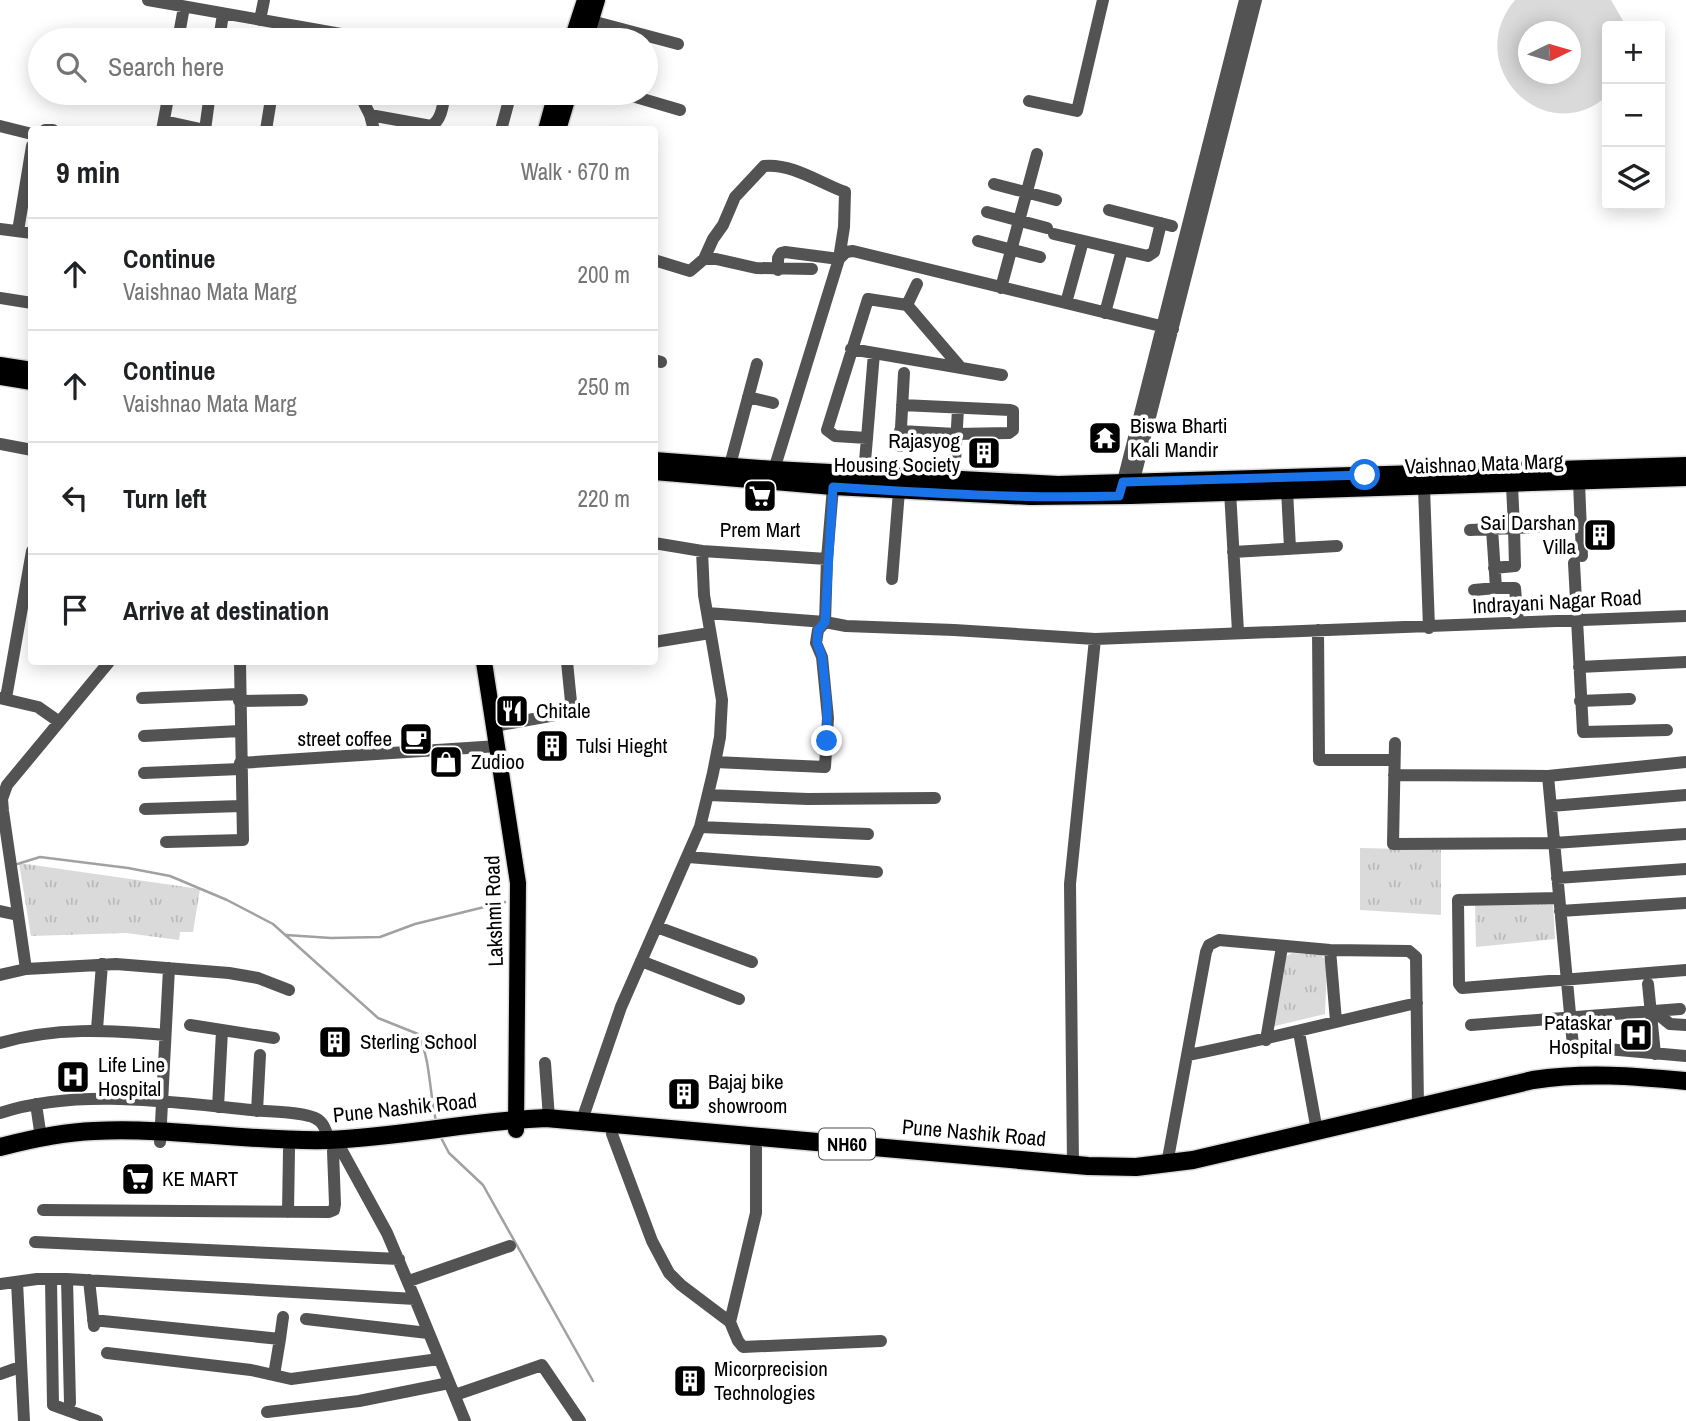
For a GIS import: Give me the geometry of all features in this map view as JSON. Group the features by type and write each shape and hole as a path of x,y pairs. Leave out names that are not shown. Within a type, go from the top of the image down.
{"highway":[{"name":"Pune Nashik Road","path":"0,1147 92,1131 289,1150 516,1125 549,1118 1073,1164 1136,1167 1222,1154 1558,1077 1609,1074 1686,1081"},
{"name":"Pune Nashik Road","path":"516,1125 1086,1177 1148,1177 1209,1167 1544,1089 1606,1086 1686,1093"},
{"name":"Pune Nashik Road","path":"0,1157 75,1143 161,1137 250,1138 335,1147"}],"main road":[{"path":"585,0 585,28"},
{"path":"579,28 597,0"},
{"path":"547,126 553,105"},
{"path":"559,126 565,105"},
{"path":"1,373 28,370"},
{"path":"1,373 28,381"},
{"name":"Vaishnao Mata Marg","path":"658,460 730,465 833,487 1030,497 1127,489 1574,478 1686,478"},
{"name":"Vaishnao Mata Marg","path":"658,472 772,476 864,473 1127,489 1230,491 1511,485 1686,465"},
{"name":"Lakshmi Road","path":"485,665 518,883 516,1125"}],"street":[{"path":"148,0 296,28"},
{"path":"260,20 264,0"},
{"path":"1029,101 1077,111 1103,0"},
{"path":"1168,328 1245,0"},
{"path":"1127,489 1256,0"},
{"path":"178,28 179,4"},
{"path":"221,28 223,13"},
{"path":"585,19 618,28"},
{"path":"658,39 678,44"},
{"path":"658,104 680,110"},
{"path":"163,125 167,105"},
{"path":"206,126 209,105"},
{"path":"267,126 270,105"},
{"path":"364,105 373,126"},
{"path":"369,115 432,126 437,123 442,105"},
{"path":"502,126 508,105"},
{"path":"0,126 28,133"},
{"path":"1001,288 1037,154"},
{"path":"658,261 690,271 704,259 735,197 764,166 775,164 845,192 844,227 839,258 772,476"},
{"path":"994,184 1056,200"},
{"path":"0,230 25,232 28,195"},
{"path":"987,212 1083,241 1152,255 1167,225 1109,210"},
{"path":"978,241 1040,257"},
{"path":"1066,303 1083,241"},
{"path":"1105,313 1122,250"},
{"path":"778,270 781,253 839,258 846,252 853,251 1168,328"},
{"path":"704,259 716,258 741,266 778,270 812,269"},
{"path":"907,305 917,284"},
{"path":"0,298 28,302"},
{"path":"867,438 835,436 827,430 868,299 907,305 961,368"},
{"path":"926,362 941,344"},
{"path":"851,349 1002,375"},
{"path":"864,473 874,353"},
{"path":"730,465 757,364"},
{"path":"900,446 904,373"},
{"path":"748,397 773,403"},
{"path":"900,431 956,435 1009,433 1013,430 1013,411 1010,410 902,405"},
{"path":"954,480 958,409"},
{"path":"0,444 28,449"},
{"path":"1574,478 1583,732 1667,730"},
{"path":"1494,568 1515,566 1511,485"},
{"path":"715,762 825,767 828,718 822,657 817,643 818,630 825,622 833,487"},
{"path":"1424,487 1429,628"},
{"path":"1287,490 1290,548"},
{"path":"892,579 899,491"},
{"path":"1230,491 1238,632"},
{"path":"1470,530 1554,526"},
{"path":"1492,529 1496,588"},
{"path":"658,544 702,551 828,559"},
{"path":"1233,552 1338,546"},
{"path":"582,1120 607,1044 700,827 715,762 720,737 722,700 707,613 702,551"},
{"path":"28,571 3,698 38,707 58,721"},
{"path":"1474,590 1515,588 1518,622"},
{"name":"Indrayani Nagar Road","path":"707,613 846,626 1095,639 1686,616"},
{"path":"1318,630 1319,760 1395,760"},
{"path":"658,641 710,633"},
{"path":"1073,1164 1070,884 1095,639"},
{"path":"1579,667 1686,662"},
{"path":"26,969 8,915 14,889 2,819 2,799 7,785 106,665"},
{"path":"166,842 243,840 240,665"},
{"path":"495,726 571,714 573,710 567,665"},
{"path":"142,698 302,700"},
{"path":"1580,701 1630,699"},
{"path":"144,736 240,731"},
{"path":"1395,743 1394,844 1554,843 1686,834"},
{"path":"144,773 498,746"},
{"path":"1394,775 1548,776 1686,762"},
{"path":"1548,776 1573,1046 1686,1056"},
{"path":"708,795 832,799 935,798"},
{"path":"1551,806 1686,795"},
{"path":"145,809 241,806"},
{"path":"700,827 868,834"},
{"path":"688,857 877,872"},
{"path":"1558,878 1686,869"},
{"path":"1686,903 1559,905 1458,900 1459,984 1462,988 1686,970"},
{"path":"657,927 752,962"},
{"path":"1167,1164 1209,946 1219,940 1282,947 1414,953 1419,1107"},
{"path":"1266,1040 1282,947"},
{"path":"1330,950 1336,1021"},
{"path":"641,961 739,999"},
{"path":"97,1029 103,964"},
{"path":"0,975 26,969 103,964 239,974 289,990"},
{"path":"161,1137 169,968"},
{"path":"1648,984 1655,1054"},
{"path":"1188,1055 1266,1040 1417,1003"},
{"path":"1471,1026 1680,1009"},
{"path":"1652,1013 1670,1024 1686,1025"},
{"path":"190,1026 274,1038"},
{"path":"0,1043 55,1032 97,1029 165,1035"},
{"path":"218,1107 222,1031"},
{"path":"1299,1032 1317,1131"},
{"path":"257,1111 260,1055"},
{"path":"545,1063 549,1118"},
{"path":"0,1113 36,1104 97,1099 313,1117 325,1128 399,1259 464,1421"},
{"path":"36,1104 41,1138"},
{"path":"612,1134 652,1241 669,1273 730,1322 743,1347 881,1341"},
{"path":"43,1210 329,1212 334,1210 335,1147"},
{"path":"730,1322 757,1213 756,1147"},
{"path":"288,1212 289,1150"},
{"path":"35,1242 399,1259"},
{"path":"409,1281 510,1245"},
{"path":"51,1279 53,1405 97,1421"},
{"path":"0,1284 66,1279 415,1299"},
{"path":"66,1279 70,1404"},
{"path":"89,1280 93,1323 280,1339"},
{"path":"17,1282 24,1421"},
{"path":"274,1375 283,1317"},
{"path":"306,1319 428,1333"},
{"path":"107,1353 215,1365 300,1379 439,1359"},
{"path":"267,1412 452,1389 542,1366 580,1421"},
{"path":"0,1374 20,1367"}],"green space":[{"path":"1515,0 1611,0 1623,21 1602,21 1602,99 1583,110 1559,113 1536,107 1517,93 1504,73 1497,50 1501,25"},
{"path":"1360,848 1441,850 1441,915 1360,910"},
{"path":"19,863 200,889 193,932 180,932 179,940 126,933 31,936"},
{"path":"1475,902 1553,902 1555,939 1476,947"},
{"path":"1292,953 1321,955 1327,962 1325,1014 1275,1026 1273,1023 1285,957"}],"waterway":[{"path":"14,865 40,857 170,876 227,900 273,924 378,1018 418,1034 428,1065 436,1121"},
{"path":"286,935 380,937 415,924 505,902"},
{"path":"439,1134 449,1153 483,1185 593,1381"}],"place":[{"name":"Biswa Bharti Kali Mandir","path":"1105,438"},
{"name":"Rajasyog Housing Society","path":"984,453"},
{"name":"Prem Mart","path":"760,496"},
{"name":"Sai Darshan Villa","path":"1600,535"},
{"name":"Chitale","path":"512,711"},
{"name":"street coffee","path":"416,739"},
{"name":"Tulsi Hieght","path":"552,746"},
{"name":"Zudioo","path":"446,762"},
{"name":"Pataskar Hospital","path":"1636,1035"},
{"name":"Sterling School","path":"335,1042"},
{"name":"Life Line Hospital","path":"73,1077"},
{"name":"Bajaj bike showroom","path":"684,1094"},
{"name":"KE MART","path":"138,1179"},
{"name":"Micorprecision Technologies","path":"690,1381"}],"route":[{"path":"827,741 827,702 817,635 825,622 833,487 1030,497 1099,497 1119,496 1123,482 1365,475"}]}
